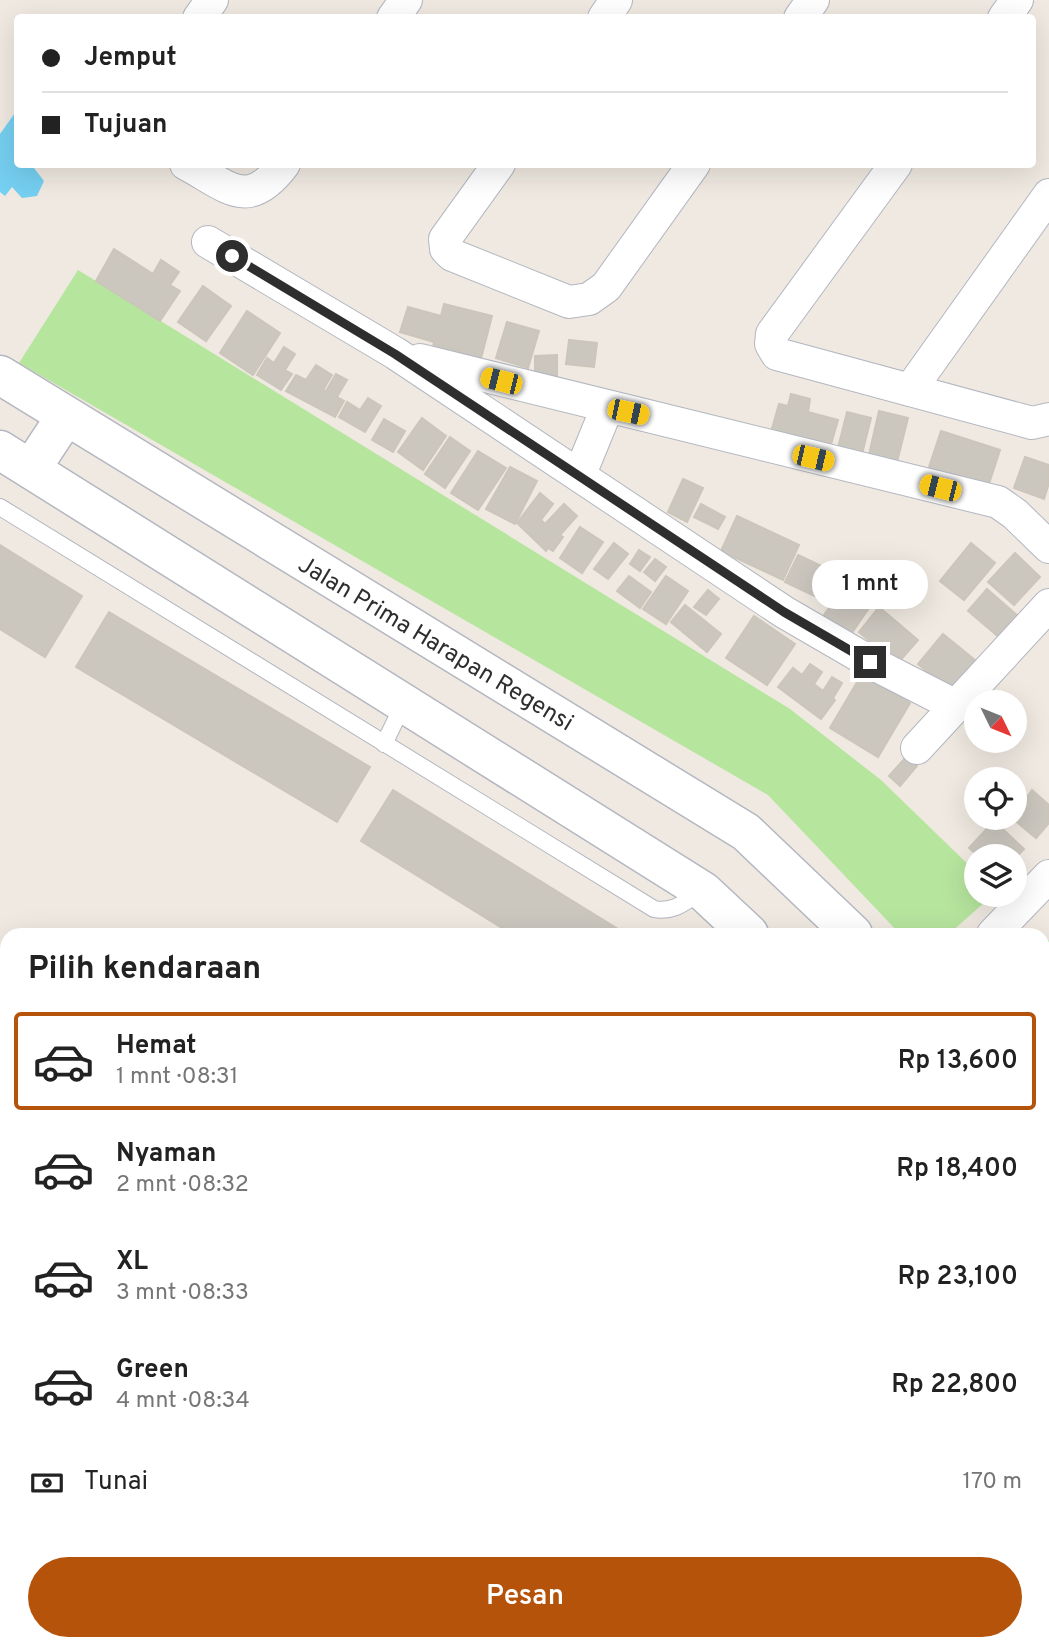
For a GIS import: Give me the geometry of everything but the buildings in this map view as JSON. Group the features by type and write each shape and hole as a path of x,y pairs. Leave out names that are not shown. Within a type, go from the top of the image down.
{"street":[{"path":"194,168 241,193 256,192 276,174"},
{"path":"496,168 445,239 446,249 452,255 569,302 589,299 606,287 691,168"},
{"path":"893,168 772,334 771,344 777,354 1032,423 1049,419"},
{"path":"910,390 1049,195"},
{"path":"208,242 395,354 580,474 784,612 870,662 956,706"},
{"path":"395,354 998,502 1015,514 1049,547"},
{"name":"Jalan Prima Harapan Regensi","path":"0,375 746,832 847,928"},
{"path":"580,474 607,408"},
{"path":"66,416 15,459 703,891 743,928"},
{"path":"917,748 1049,605"},
{"path":"999,928 1049,876"}],"lane":[{"path":"0,507 654,909 674,909 703,891"},
{"path":"384,744 404,703"}],"green space":[{"path":"78,270 790,709 881,780 964,860 964,907 979,907 956,928 894,928 768,795 19,363"}],"water":[{"path":"14,114 14,168 34,168 44,181 37,196 22,198 12,187 5,196 0,192 0,134"}],"route":[{"path":"232,256 395,354 580,474 784,612 870,662"}]}
